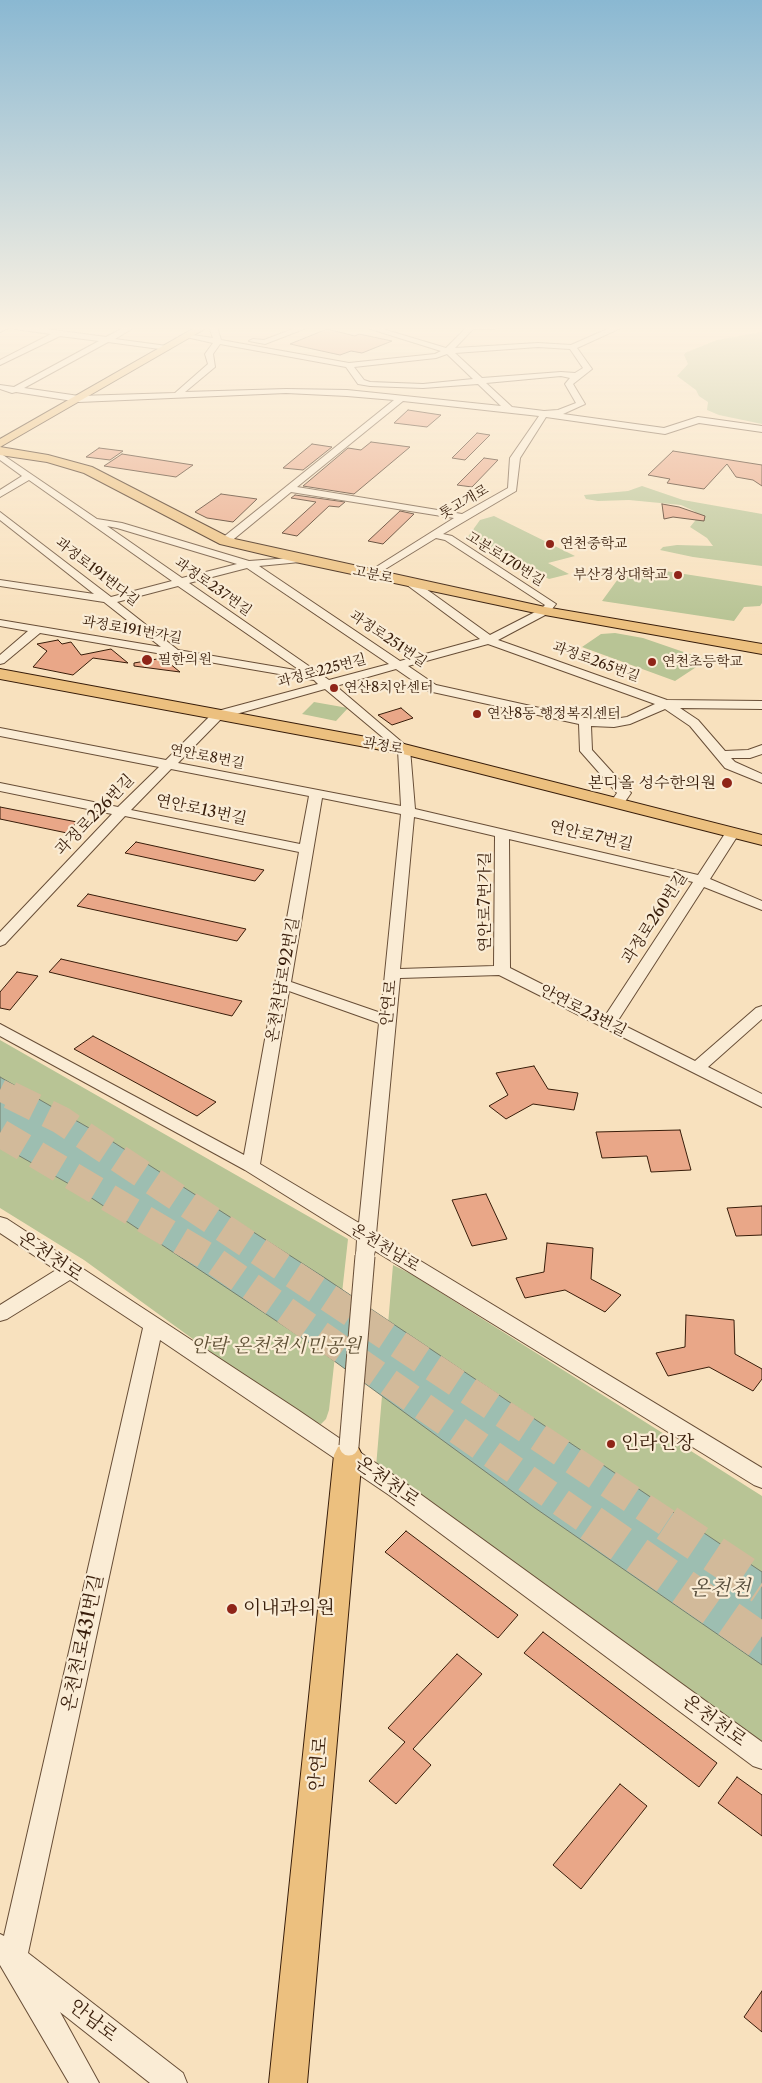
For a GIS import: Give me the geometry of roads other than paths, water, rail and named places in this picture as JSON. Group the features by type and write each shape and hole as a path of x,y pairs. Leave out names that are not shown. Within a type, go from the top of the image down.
{"main road":[{"path":"0,444 35,424"},
{"name":"고분로","path":"0,451 48,459 88,470 225,541 300,560 545,611 762,649"},
{"name":"과정로","path":"0,674 404,749 762,840"},
{"name":"안연로","path":"288,2083 349,1450"}],"street":[{"path":"225,541 370,424"},
{"name":"톳고개로","path":"370,574 464,517 509,493 513,489 515,458 537,424"},
{"path":"617,424 665,431 685,424"},
{"path":"728,424 762,429"},
{"name":"과정로237번길","path":"0,456 323,681 404,749"},
{"path":"0,494 29,476"},
{"path":"290,489 464,517"},
{"name":"과정로191번다길","path":"0,515 176,653"},
{"name":"과정로251번길","path":"93,521 118,524 249,564 400,664 432,688 585,722 606,723 630,720 666,704"},
{"name":"고분로170번길","path":"435,535 448,538 551,604 545,611"},
{"path":"0,582 110,600 249,564 300,560"},
{"name":"과정로265번길","path":"411,583 489,640 666,704 694,723 730,765 762,779"},
{"name":"과정로225번길","path":"218,715 323,681 400,664 489,640 545,611"},
{"name":"과정로191번가길","path":"0,623 176,653 323,681"},
{"path":"0,661 38,629"},
{"path":"666,704 762,705"},
{"name":"과정로226번길","path":"0,941 168,764 218,715"},
{"path":"585,722 586,751 624,793 617,803"},
{"name":"연안로8번길","path":"0,732 408,811"},
{"name":"안연로","path":"349,1450 366,1236 408,811 404,749"},
{"path":"722,755 750,754 762,749"},
{"name":"연안로13번길","path":"0,787 306,849"},
{"name":"온천천남로92번길","path":"251,1166 316,793"},
{"name":"연안로7번길","path":"408,811 701,880 762,906"},
{"name":"과정로260번길","path":"608,1024 733,832"},
{"name":"연안로7번가길","path":"502,833 502,970"},
{"name":"안연로23번길","path":"392,974 502,970 762,1101"},
{"path":"283,984 388,1021"},
{"path":"697,1068 762,1011"},
{"name":"온천천남로","path":"0,1029 251,1166 762,1479"},
{"name":"온천천로","path":"0,1224 153,1326 349,1450 762,1757"},
{"path":"0,1314 70,1270"},
{"name":"온천천로431번길","path":"7,1954 153,1326"},
{"name":"안남로","path":"7,1954 85,2083"},
{"name":"안남로","path":"7,1954 173,2083"}],"water":[{"name":"온천천","path":"0,1077 110,1140 325,1278 762,1572 762,1665 535,1508 311,1344 78,1189 0,1145"}],"tunnel":[{"path":"0,1090 10,1095"},
{"path":"10,1095 61,1120 669,1524"},
{"path":"0,1133 210,1258 592,1524"},
{"path":"591,1523 762,1642"},
{"path":"667,1523 762,1586"}],"place":[{"name":"연천중학교","path":"550,544"},
{"name":"부산경상대학교","path":"678,575"},
{"name":"필한의원","path":"147,660"},
{"name":"연천초등학교","path":"652,662"},
{"name":"연산8치안센터","path":"334,688"},
{"name":"연산8동 행정복지센터","path":"477,714"},
{"name":"본디올 성수한의원","path":"727,783"},
{"name":"인라인장","path":"611,1444"},
{"name":"이내과의원","path":"232,1609"}],"park label":[{"name":"안락 온천천시민공원","path":"276,1347"}]}
